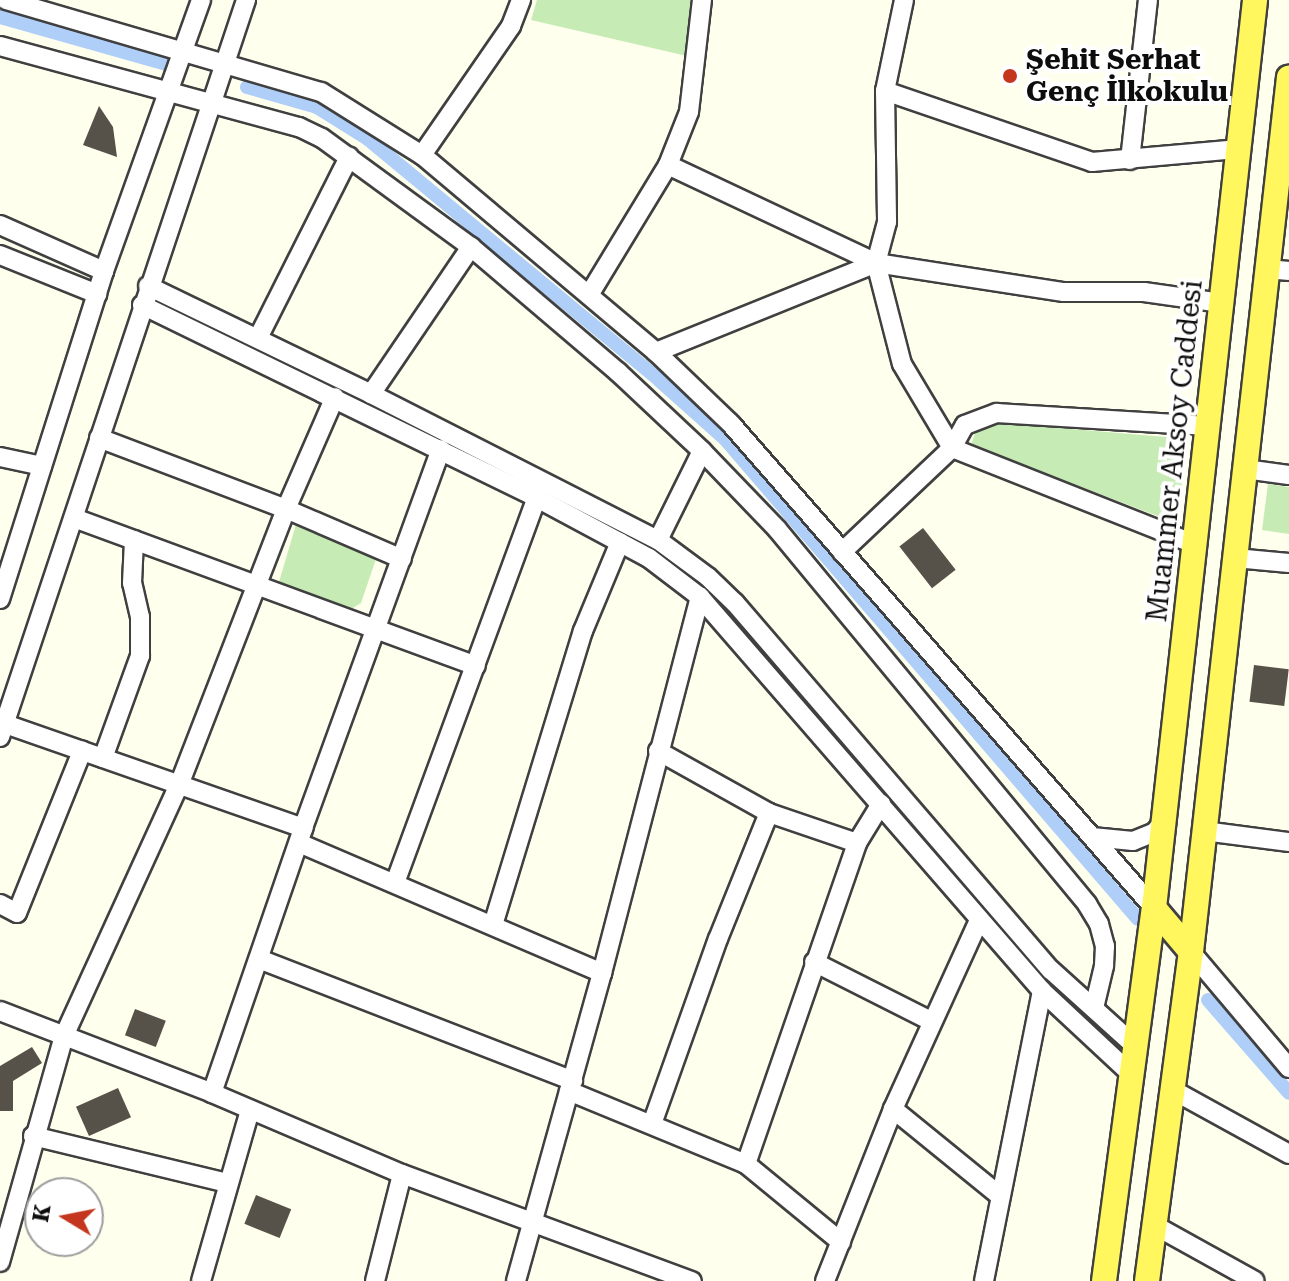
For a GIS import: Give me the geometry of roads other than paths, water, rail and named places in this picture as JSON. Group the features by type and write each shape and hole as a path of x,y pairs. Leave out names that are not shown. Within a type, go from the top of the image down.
{"main road":[{"name":"Muammer Aksoy Caddesi","path":"1104,1281 1164,821 1239,149 1250,4"},
{"path":"1147,1281 1191,952 1245,469 1278,270 1289,77"},
{"path":"1154,908 1191,952"}],"street":[{"path":"6,0 321,92 422,155 656,352 731,424 1154,908"},
{"path":"0,599 104,271 201,0"},
{"path":"246,0 2,730 82,751 179,785 301,835 395,883 602,973"},
{"path":"422,155 511,26 521,0"},
{"path":"589,295 668,165 689,112 702,0"},
{"path":"904,0 885,91 887,222 876,263 902,364 952,448 1195,544"},
{"path":"1130,160 1148,0"},
{"path":"0,46 299,127 349,157 471,247 618,372 702,451 777,529 1087,904 1099,924 1105,946 1104,966 1094,1008"},
{"path":"885,91 1092,162 1239,149"},
{"path":"258,338 349,157"},
{"path":"668,165 876,263 1064,292 1144,292 1221,303"},
{"path":"0,225 104,271"},
{"path":"371,394 471,247"},
{"path":"0,255 97,294"},
{"path":"656,352 876,263"},
{"path":"148,286 371,394 658,540 708,577 735,603 1051,970 1135,1046"},
{"path":"142,305 537,498 649,558 700,597 1042,991 1132,1075"},
{"path":"0,1262 33,1136 64,1036 179,785 259,586 286,509 335,397"},
{"path":"842,552 952,448 965,425 997,413 1208,426"},
{"path":"99,438 286,509 402,559"},
{"path":"212,1093 301,835 441,449"},
{"path":"658,540 702,451"},
{"path":"0,457 42,466"},
{"path":"1245,469 1289,475"},
{"path":"395,883 537,498"},
{"path":"74,518 476,666"},
{"path":"103,758 140,656 140,617 131,571 134,540"},
{"path":"493,925 583,631 620,542"},
{"path":"1235,558 1289,563"},
{"path":"516,1281 602,973 700,597"},
{"path":"0,904 17,913 82,751"},
{"path":"658,751 769,813 857,843"},
{"path":"746,1164 857,843 881,804"},
{"path":"652,1124 718,939 769,813"},
{"path":"1092,837 1133,841 1155,832 1164,821"},
{"path":"1204,831 1289,842"},
{"path":"825,1281 893,1109 979,920"},
{"path":"1191,952 1289,1068"},
{"path":"259,959 571,1086 746,1164 841,1242"},
{"path":"814,962 931,1021"},
{"path":"984,1281 1042,991"},
{"path":"0,1011 212,1093 402,1174 692,1281"},
{"path":"1171,1089 1289,1154"},
{"path":"893,1109 1000,1196"},
{"path":"201,1281 250,1110"},
{"path":"33,1136 228,1183"},
{"path":"375,1281 402,1174"},
{"path":"1154,1225 1255,1281"}],"waterway":[{"path":"0,17 166,64"},
{"path":"247,87 317,107 368,139 659,380 725,439 1138,919"},
{"path":"1208,1000 1289,1093"}],"place":[{"name":"Şehit Serhat Genç İlkokulu","path":"1010,76"}]}
